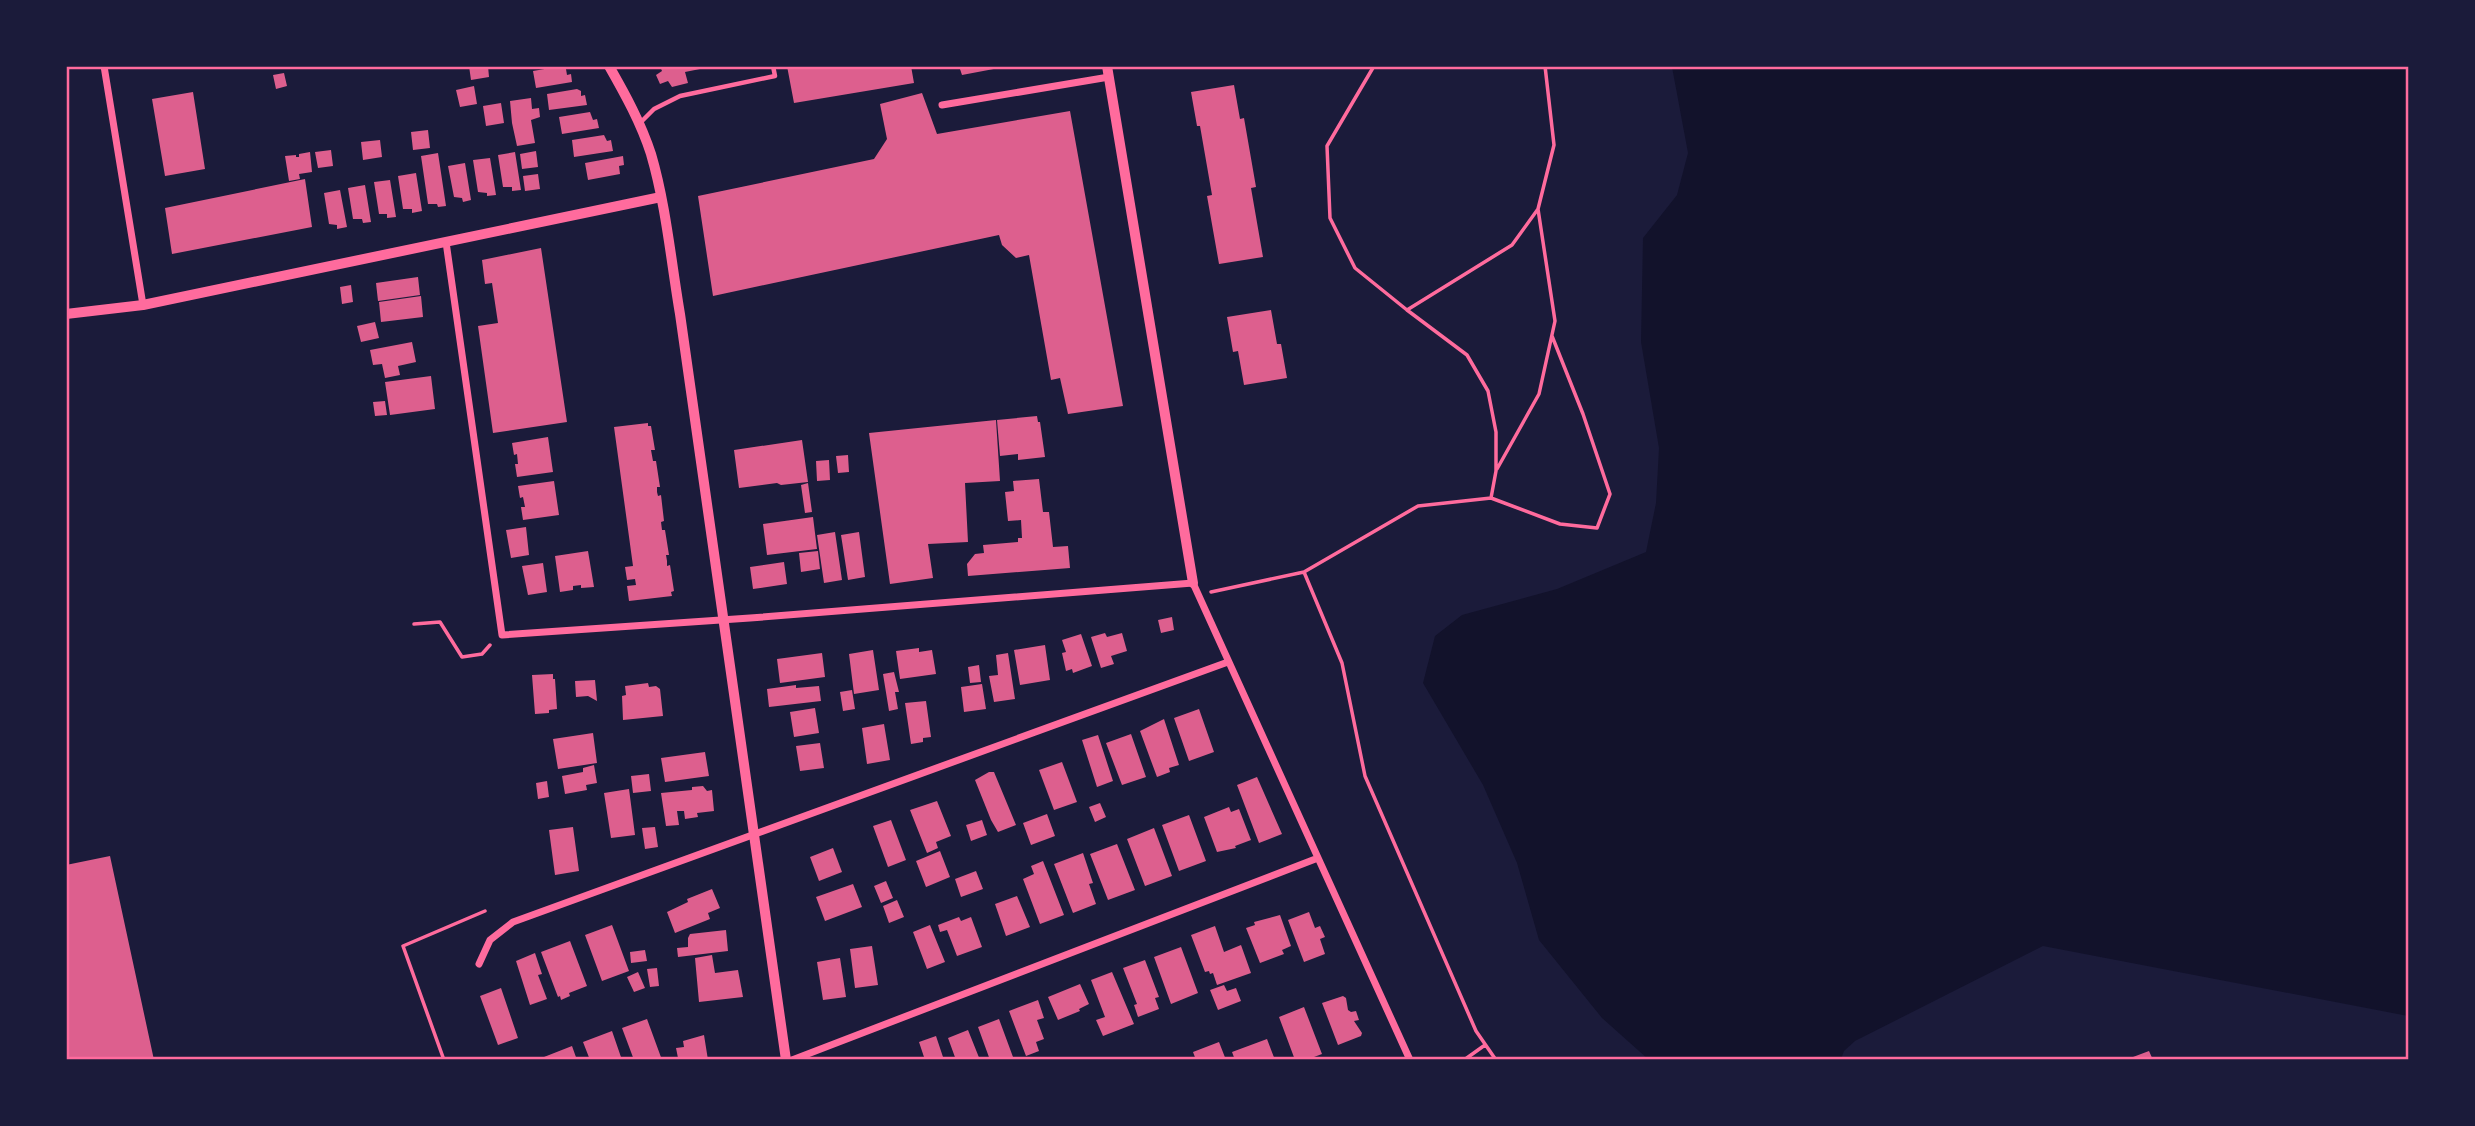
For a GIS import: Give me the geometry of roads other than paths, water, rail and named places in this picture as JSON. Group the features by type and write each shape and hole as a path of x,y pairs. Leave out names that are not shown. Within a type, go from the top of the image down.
{"street":[{"path":"104,66 143,305"},
{"path":"609,66 650,151 661,197 786,1059"},
{"path":"942,105 1108,71 1193,583 1409,1058 1400,1059"},
{"path":"66,314 143,305 661,197"},
{"path":"446,242 502,635 1193,583"},
{"path":"479,964 490,940 513,922 1228,662"},
{"path":"792,1059 1318,858"}],"lane":[{"path":"639,124 654,109 680,96 775,76 773,66"}]}
